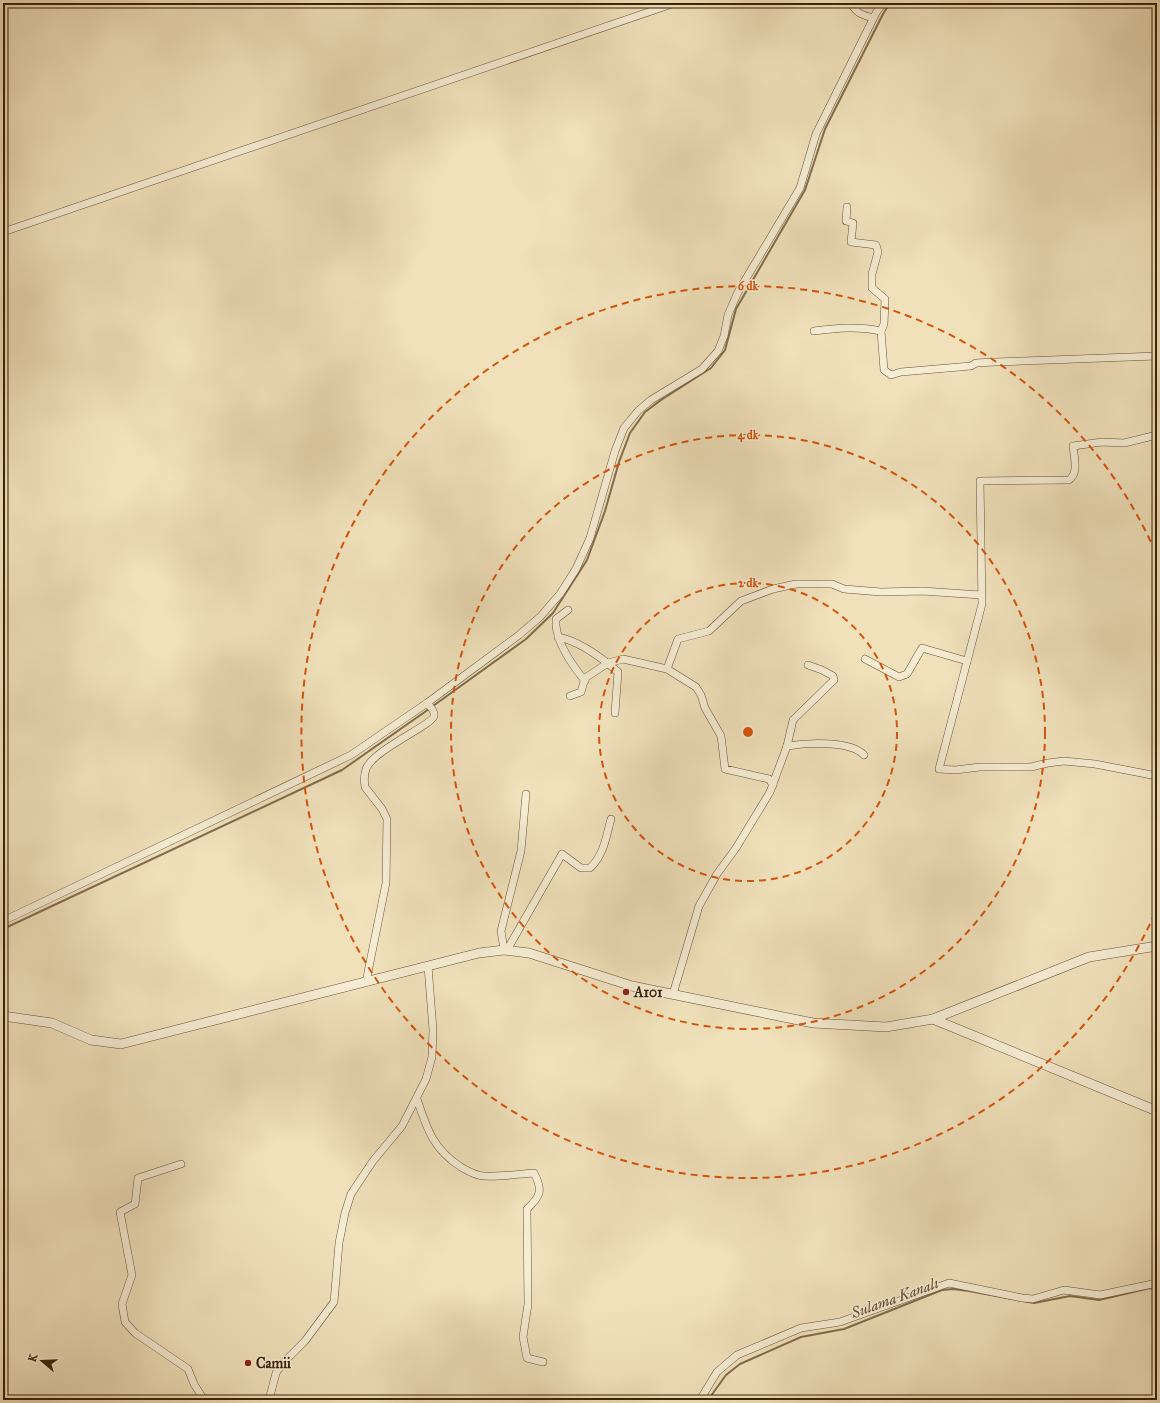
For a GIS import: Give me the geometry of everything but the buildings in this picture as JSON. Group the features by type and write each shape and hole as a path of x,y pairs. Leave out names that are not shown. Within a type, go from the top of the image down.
{"street":[{"path":"3,232 110,194 309,129 675,3"},
{"path":"851,3 854,10 858,13 873,18"},
{"path":"3,921 351,755 428,704 519,635 540,617 560,594 576,569 590,538 615,451 624,428 638,411 651,400 702,369 718,351 724,336 728,315 738,292 800,188 816,134 873,18 883,3"},
{"path":"847,207 846,221 853,223 851,242 876,245 878,252 872,274 872,288 885,299 884,324 881,331 884,370 891,376 901,372 971,366 976,363 1157,356"},
{"path":"814,331 840,328 867,328 881,331"},
{"path":"1157,435 1124,443 1102,442 1074,446 1076,472 1074,477 1069,480 980,481 982,604 939,769 955,770 980,767 1031,767 1064,761 1095,764 1157,776"},
{"path":"667,668 678,639 709,631 741,601 773,589 796,584 832,584 851,590 888,592 922,591 981,595"},
{"path":"568,610 556,619 555,627 558,637 578,672 585,681"},
{"path":"558,637 568,639 608,663 618,672 615,713"},
{"path":"865,659 899,677 907,674 922,648 967,661"},
{"path":"570,696 581,692 585,678 608,663 622,659 667,668 696,687 701,695 705,708 721,736 725,769 769,780 773,785"},
{"path":"673,994 699,906 717,874 736,848 773,785 787,746 793,720 834,680 833,676 808,665"},
{"path":"366,982 386,883 387,819 382,809 371,797 365,787 366,768 371,761 407,734 431,721 434,716 433,711 428,704"},
{"path":"787,746 805,743 849,747 859,750 864,755"},
{"path":"506,950 501,931 521,851 526,794"},
{"path":"506,950 562,854 581,868 590,868 597,862 604,847 611,819"},
{"path":"3,1016 52,1023 91,1040 121,1044 428,966 479,954 506,950 529,953 632,986 814,1023 886,1027 933,1019 1089,957 1157,946"},
{"path":"269,1400 276,1373 282,1364 305,1341 334,1302 339,1243 344,1213 351,1194 373,1162 402,1126 426,1079 432,1057 433,1030 428,966"},
{"path":"933,1019 1157,1111"},
{"path":"417,1099 425,1124 434,1143 448,1158 470,1172 483,1176 534,1173 539,1182 540,1193 527,1209 528,1304 524,1337 527,1358 544,1362"},
{"path":"181,1164 138,1178 135,1204 120,1212 132,1275 122,1304 125,1322 135,1333 188,1369 194,1384 204,1400"},
{"path":"700,1400 717,1372 737,1355 801,1328 840,1322 950,1283 1033,1299 1064,1290 1100,1295 1157,1283"}],"waterway":[{"path":"433,706 526,639 553,613 587,560 605,511 619,462 630,433 645,412 711,368 725,350 736,309 805,190 825,129 890,3"},
{"path":"3,929 342,770 429,709"},
{"name":"Sulama Kanalı","path":"708,1400 726,1375 740,1364 801,1337 844,1329 942,1290 953,1289 969,1291 1034,1303 1070,1296 1099,1300 1150,1288 1157,1290"}],"place":[{"name":"A101","path":"626,992"},
{"name":"Camii","path":"248,1363"}]}
